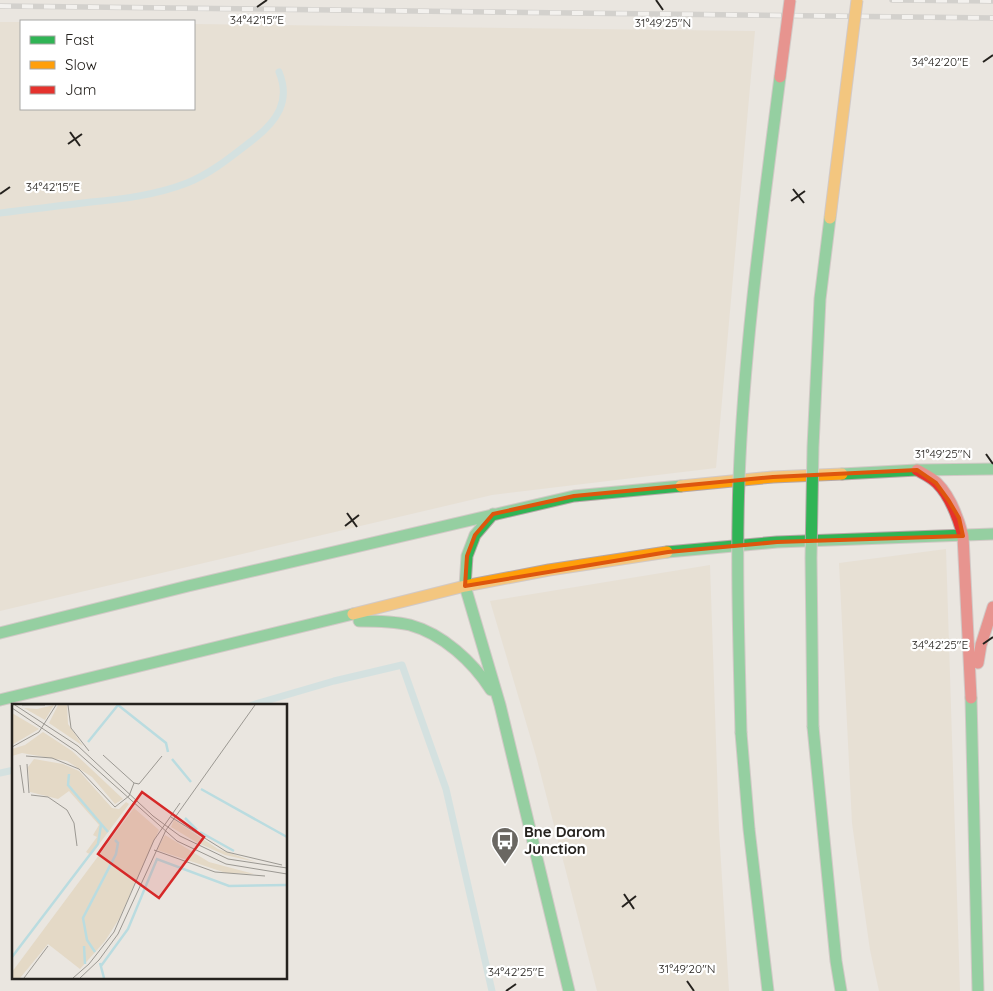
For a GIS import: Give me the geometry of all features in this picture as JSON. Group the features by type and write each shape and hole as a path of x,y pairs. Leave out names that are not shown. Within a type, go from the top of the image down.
{"highway":[{"path":"768,991 751,848 741,733 738,560 741,444 756,273 790,0"},
{"path":"841,991 822,832 813,727 811,549 813,447 820,299 858,0"},
{"path":"0,633 197,584 574,496 773,477 917,470 993,469"},
{"path":"917,470 936,483 949,501 959,518 963,536 971,704 978,991"},
{"path":"493,514 475,535 467,556 465,586 500,705 569,991"},
{"path":"0,700 465,586 549,570 668,552 777,542 993,534"},
{"path":"971,704 981,645 993,607"},
{"path":"313,624 390,621 414,627 438,639 476,670 489,686 500,705"}],"highlighted area":[{"path":"917,470 936,483 949,501 959,518 963,536 777,542 668,552 465,586 467,556 475,535 493,514 574,496 773,477"}],"shaded area":[{"path":"0,22 20,22 20,110 195,110 195,24 755,31 716,468 492,495 0,611"},
{"path":"946,549 960,991 879,991 870,950 852,823 839,563"},
{"path":"710,565 719,830 729,991 597,991 536,756 490,601"}],"waterway":[{"path":"0,213 139,196 163,191 196,179 222,163 254,139 275,118 280,110 283,92 279,72"},
{"path":"255,704 334,681 402,665 446,789 492,991"},
{"path":"0,773 12,770"}],"railway":[{"path":"892,0 993,1"},
{"path":"0,6 993,18"}],"traffic: fast":[{"path":"741,733 738,543 742,429 755,278 780,77"},
{"path":"813,727 811,558 813,447 820,299 830,218"},
{"path":"842,474 917,470 993,469"},
{"path":"0,633 188,586 574,496 681,486"},
{"path":"493,514 475,535 467,556 465,586 500,705 569,991"},
{"path":"667,552 777,542 993,534"},
{"path":"0,700 353,614"},
{"path":"359,621 410,625 434,635 456,650 475,669 491,690"},
{"path":"971,698 978,991"},
{"path":"813,727 836,961 841,991"},
{"path":"741,733 749,829 768,991"}],"traffic: slow":[{"path":"830,218 857,0"},
{"path":"681,486 773,477 842,474"},
{"path":"353,614 465,586 549,570 667,552"}],"traffic: jam":[{"path":"780,77 790,0"},
{"path":"917,470 935,481 942,489 950,501 963,536 971,698"},
{"path":"978,663 981,645 993,607"}],"place":[{"name":"Bne Darom Junction","path":"505,865"}]}
